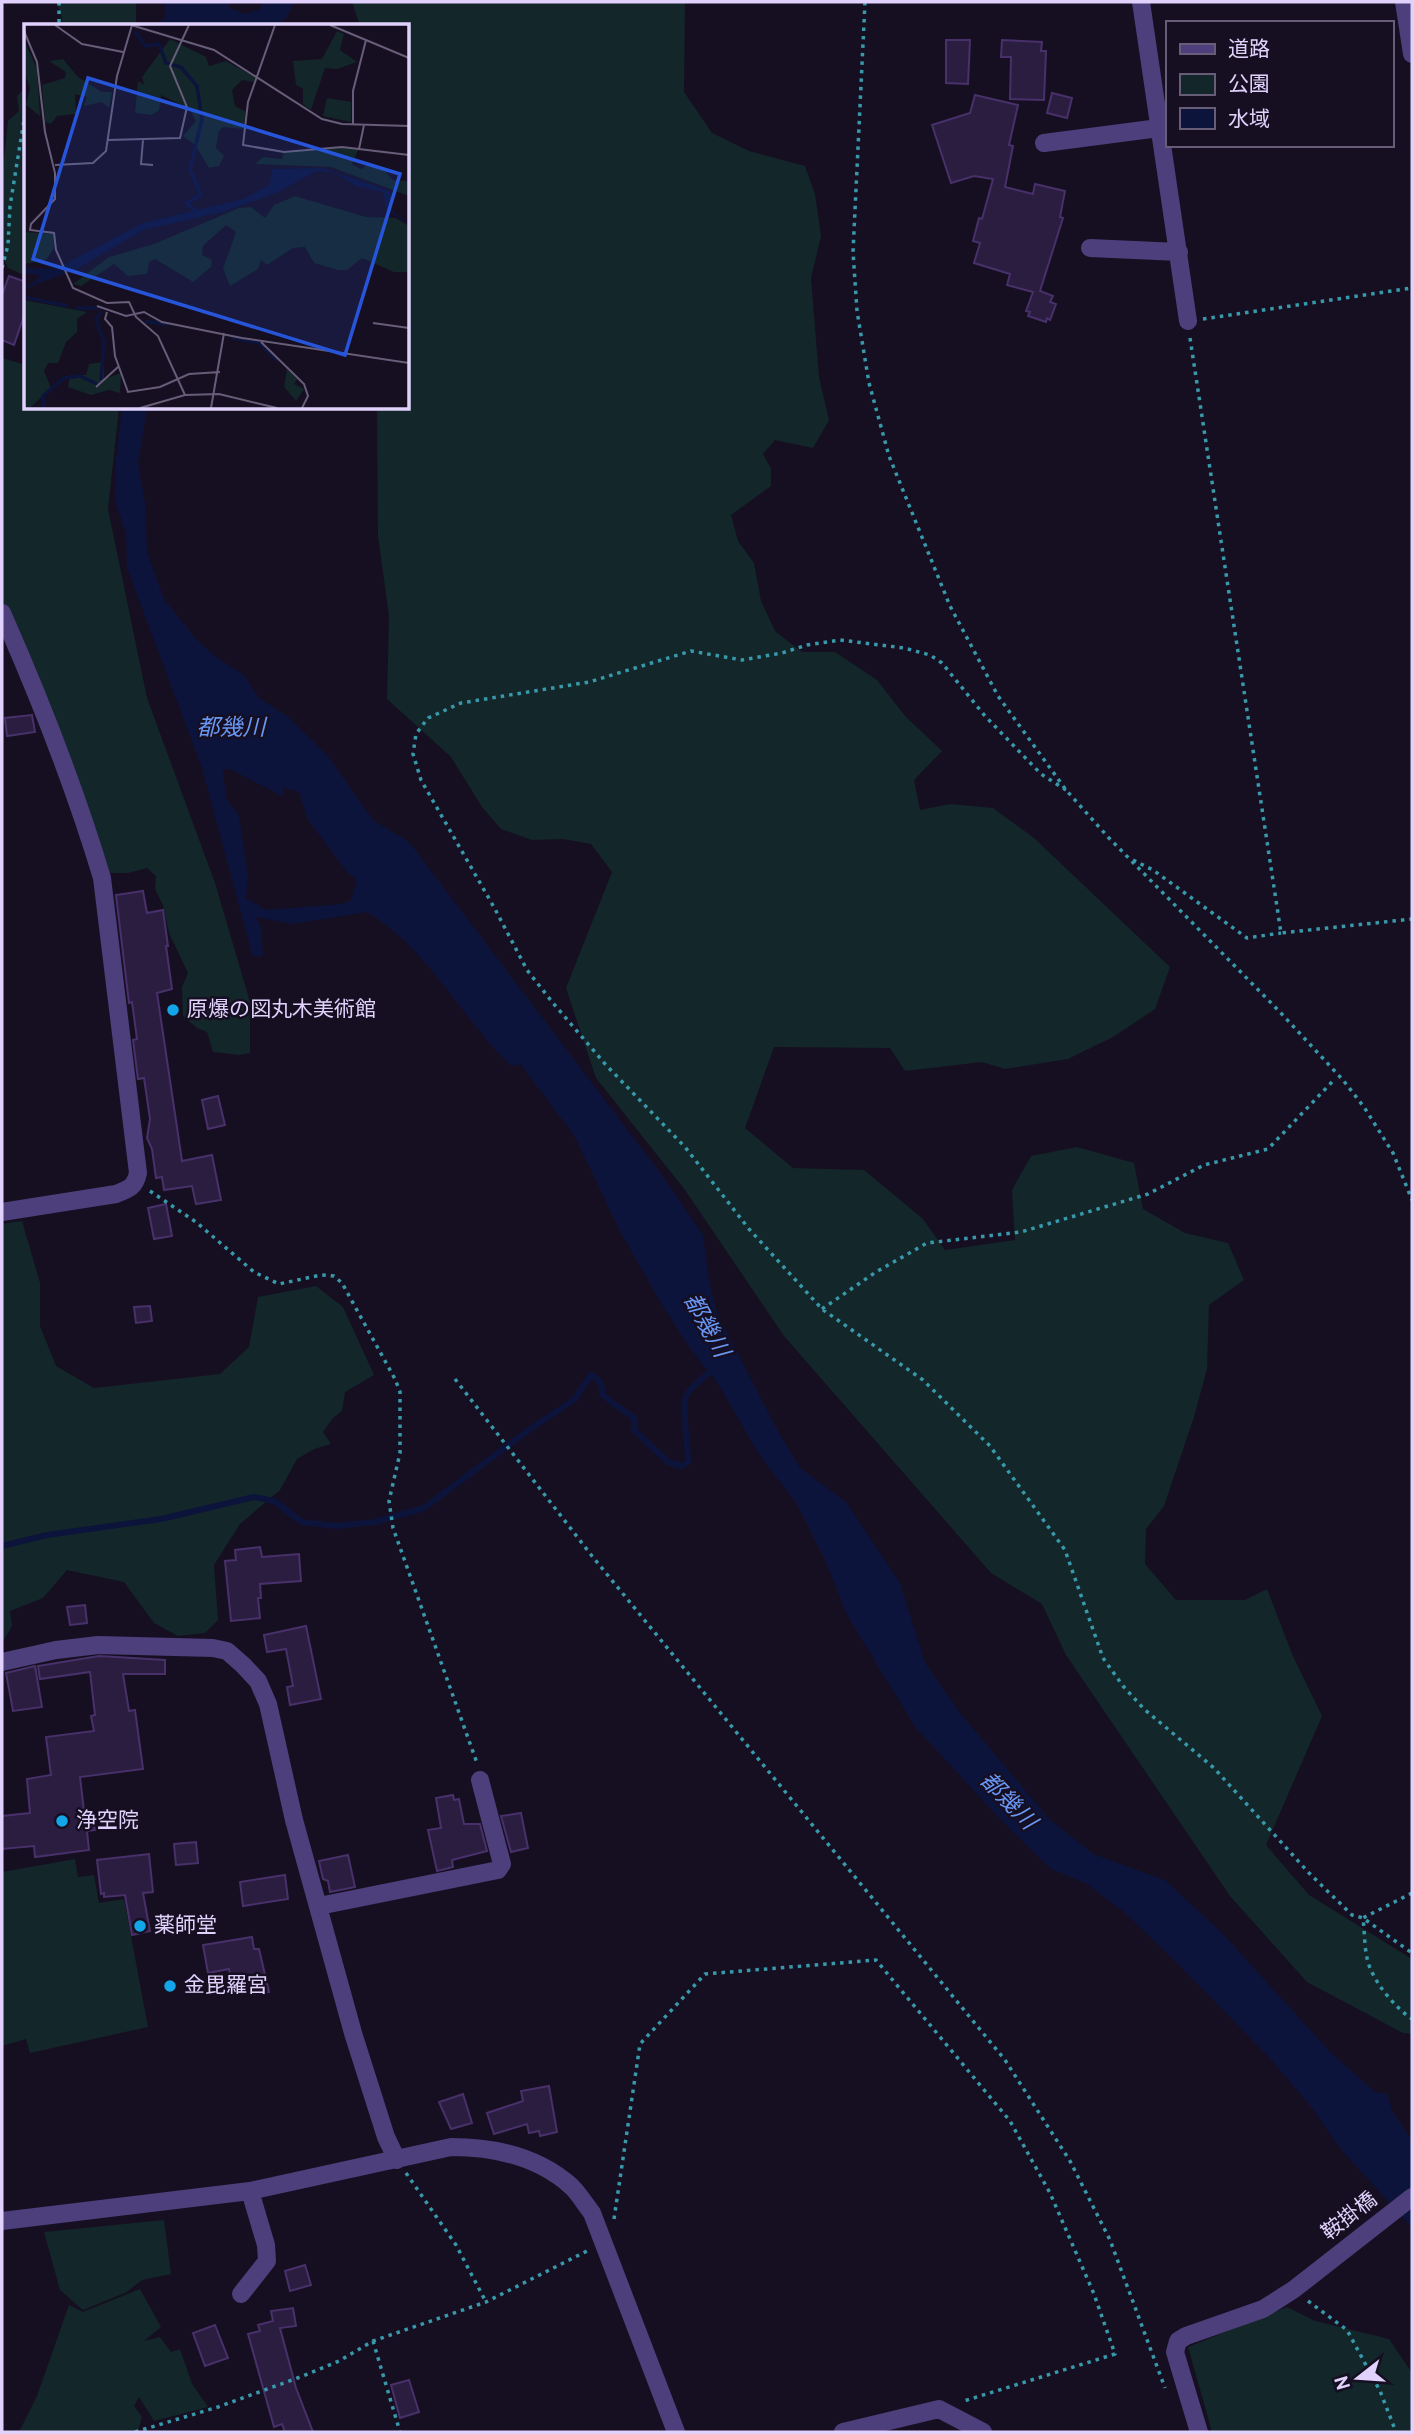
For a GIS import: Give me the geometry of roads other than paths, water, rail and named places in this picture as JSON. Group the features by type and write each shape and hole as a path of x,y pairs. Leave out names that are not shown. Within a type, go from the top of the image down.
{"street":[{"path":"1140,2 1188,321"},
{"path":"1404,2 1412,54"},
{"path":"1044,143 1159,128"},
{"path":"1090,248 1179,252"},
{"path":"2,613 48,726 102,878 138,1173 136,1183 130,1189 116,1194 2,1212"},
{"path":"2,1662 56,1650 98,1645 214,1648 228,1651 258,1681 268,1704 294,1820 353,2033 386,2137 397,2160"},
{"path":"319,1906 498,1870 502,1864 480,1780"},
{"path":"2,2221 250,2191 451,2147 481,2147 515,2155 543,2167 572,2187 592,2213 676,2432"},
{"path":"241,2294 267,2261 266,2245 250,2191"},
{"name":"鞍掛橋","path":"1199,2432 1175,2352 1178,2341 1264,2309 1293,2290 1412,2197"},
{"path":"843,2432 939,2409 983,2432"}],"water":[{"path":"229,2 230,8 245,14 260,9 264,2 294,2 287,17 279,24 158,24 165,18 165,4"},
{"name":"都幾川","path":"122,410 147,410 138,463 145,504 147,553 164,599 197,640 216,657 244,675 259,698 287,716 327,755 373,820 409,842 664,1178 703,1235 709,1281 717,1313 774,1424 800,1468 846,1502 900,1583 925,1663 961,1714 1048,1818 1093,1854 1165,1880 1221,1932 1330,2052 1375,2092 1387,2094 1392,2110 1412,2141 1412,2228 1339,2147 1309,2104 1267,2055 1176,1962 1124,1912 1087,1884 1051,1869 1005,1824 916,1728 847,1615 826,1562 797,1504 758,1453 719,1385 692,1351 662,1305 621,1233 574,1135 520,1064 511,1066 408,944 367,912 292,924 256,917 261,928 263,956 253,957 202,768 127,568 126,533 115,501","holes":["223,769 232,770 284,797 283,787 299,792 308,820 347,872 357,880 351,900 342,904 266,910 246,898 248,877 239,816 226,798"]}],"waterway":[{"path":"2,1546 47,1535 161,1519 254,1497 274,1501 302,1522 336,1526 375,1522 424,1508 530,1429 574,1400 591,1375 600,1383 602,1394 634,1418 634,1430 668,1462 682,1466 688,1462 686,1396 714,1368"}],"place":[{"name":"原爆の図丸木美術館","path":"173,1010"},
{"name":"浄空院","path":"62,1821"},
{"name":"薬師堂","path":"140,1926"},
{"name":"金毘羅宮","path":"170,1986"}]}
